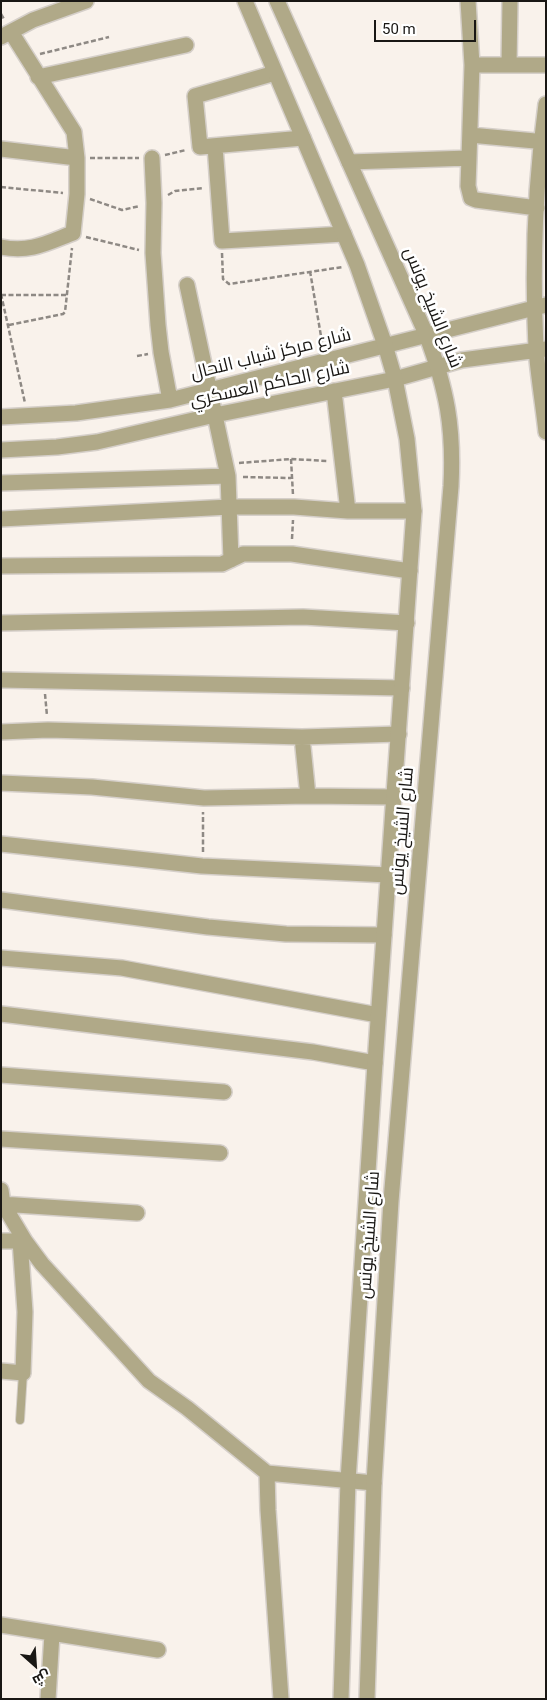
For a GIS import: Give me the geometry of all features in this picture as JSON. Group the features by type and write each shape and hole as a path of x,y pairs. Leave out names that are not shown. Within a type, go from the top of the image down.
{"street":[{"path":"1,247 13,250 30,249 73,233 77,194 77,158 74,132 27,58 6,34 41,17 86,1"},
{"name":"شارع الشيخ يونس","path":"245,1 357,265 385,345 395,379 407,439 414,511 376,1040 348,1480 341,1699"},
{"name":"شارع الشيخ يونس","path":"278,1 426,334 445,390 452,454 451,486 391,1200 374,1483 367,1699"},
{"path":"468,1 472,65 468,186 471,198 537,208"},
{"path":"509,65 510,1"},
{"path":"38,77 186,45"},
{"path":"472,65 546,65"},
{"path":"275,73 195,96 200,147 303,138"},
{"path":"546,104 535,238 541,306 541,350 546,432"},
{"path":"470,134 543,142"},
{"path":"215,146 222,241 344,234"},
{"path":"1,149 77,158"},
{"path":"152,158 154,203 153,253 160,343 170,400"},
{"path":"349,162 469,158"},
{"path":"187,285 227,471 231,560"},
{"name":"شارع مركز شباب النحال","path":"1,417 76,413 170,400 541,306"},
{"name":"شارع الحاكم العسكري","path":"1,450 57,447 97,442 215,415 395,379 438,366 486,356 541,350"},
{"path":"334,391 348,511"},
{"path":"1,483 227,471"},
{"path":"1,519 229,507 414,511"},
{"path":"1,566 222,564 243,554 292,554 410,570"},
{"path":"1,623 303,617 406,623"},
{"path":"1,680 402,688"},
{"path":"1,732 48,730 302,737 398,734"},
{"path":"302,737 308,796"},
{"path":"1,783 92,786 204,798 394,797"},
{"path":"1,844 202,866 388,875"},
{"path":"1,900 208,927 286,934 384,935"},
{"path":"1,958 122,968 378,1015"},
{"path":"1,1014 314,1052 375,1063"},
{"path":"376,1040 404,1042"},
{"path":"1,1076 224,1092"},
{"path":"1,1140 220,1153"},
{"path":"2,1199 22,1240 66,1292 149,1381 188,1408 267,1473 374,1483"},
{"path":"2,1199 137,1213"},
{"path":"1,1241 22,1240"},
{"path":"1,1371 23,1373 25,1312 22,1240"},
{"path":"267,1473 280,1699"},
{"path":"1,1625 158,1650"},
{"path":"48,1699 52,1634"}],"lane":[{"path":"20,1420 23,1373"}],"path":[{"path":"27,58 109,38"},
{"path":"77,158 152,158 200,147"},
{"path":"1,187 77,194 122,210 154,203 175,191 218,187"},
{"path":"9,326 61,316 65,312 73,233 113,245 153,253"},
{"path":"222,241 223,279 228,284 357,265"},
{"path":"310,271 326,361"},
{"path":"28,416 1,294 67,294"},
{"path":"227,471 291,478 290,459"},
{"path":"227,471 290,459 343,462"},
{"path":"292,554 294,508"},
{"path":"44,680 48,730"},
{"path":"202,866 204,798"}]}
